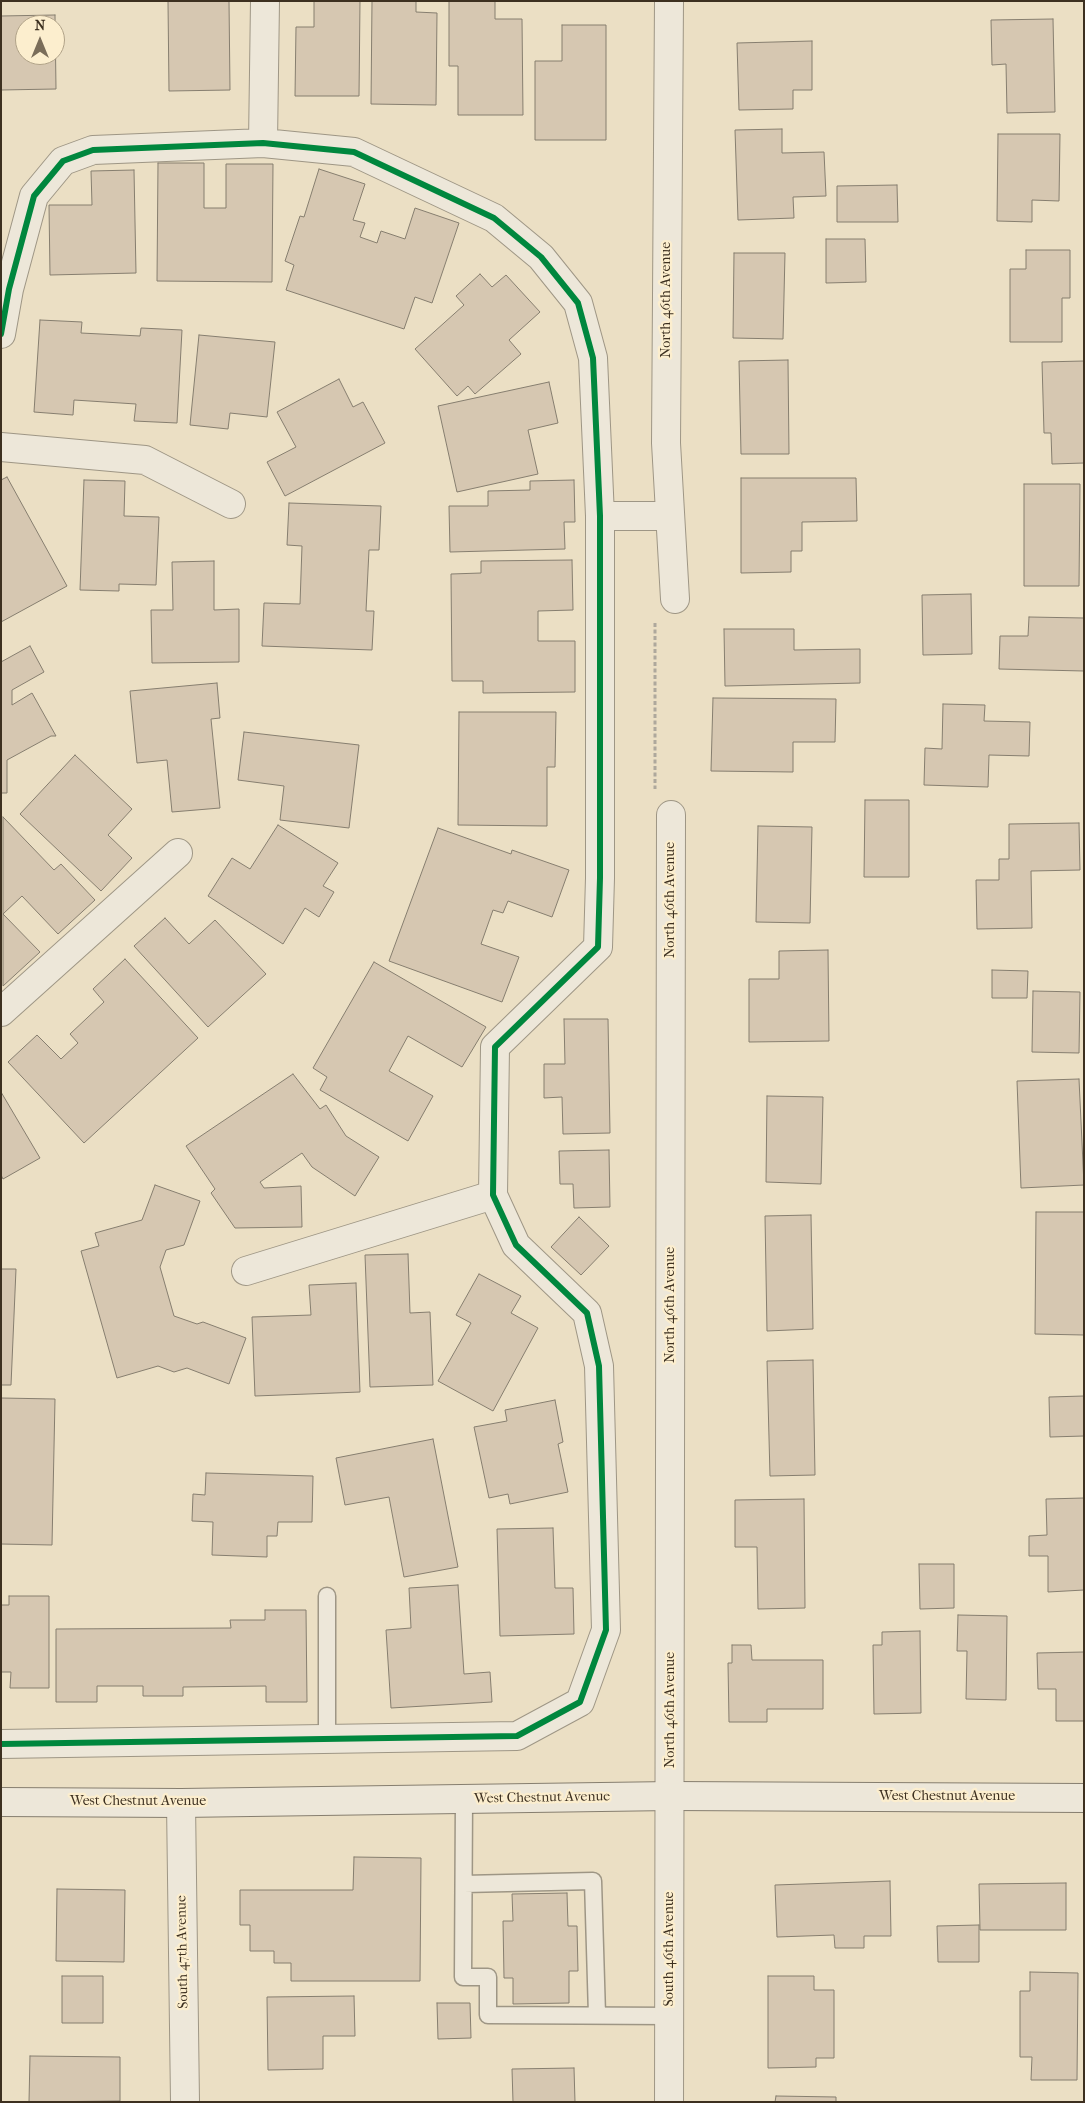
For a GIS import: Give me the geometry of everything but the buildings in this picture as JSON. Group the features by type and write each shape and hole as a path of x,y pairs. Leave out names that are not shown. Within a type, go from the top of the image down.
{"street":[{"path":"263,143 265,1"},
{"name":"North 46th Avenue","path":"669,1 666,443 675,599"},
{"path":"1,334 5,289 34,196 63,161 93,150 263,143 354,152 494,218 541,258 578,302 592,358 600,516 600,878 598,947 495,1047 493,1195 516,1245 587,1313 599,1366 606,1630 580,1702 517,1736 1,1744"},
{"path":"1,447 145,460 231,504"},
{"path":"600,516 670,516"},
{"name":"North 46th Avenue","path":"671,815 671,1796"},
{"path":"1,1012 178,853"},
{"path":"246,1271 493,1195"},
{"name":"West Chestnut Avenue","path":"1,1802 181,1803 671,1796 1084,1798"},
{"name":"South 46th Avenue","path":"669,2102 671,1796"},
{"name":"South 47th Avenue","path":"181,1803 185,2102"}],"lane":[{"path":"326,1596 326,1739"},
{"path":"464,1799 463,1977 488,1977 488,2015 670,2016"},
{"path":"464,1884 593,1881 597,2015"}],"path":[{"path":"655,620 655,815 671,815"}],"cycle path":[{"path":"1,334 9,289 34,196 63,161 93,150 263,143 354,152 494,218 541,257 578,303 593,358 600,516 600,878 598,947 495,1047 493,1195 516,1245 587,1313 599,1366 606,1630 580,1702 517,1736 1,1744"}]}
